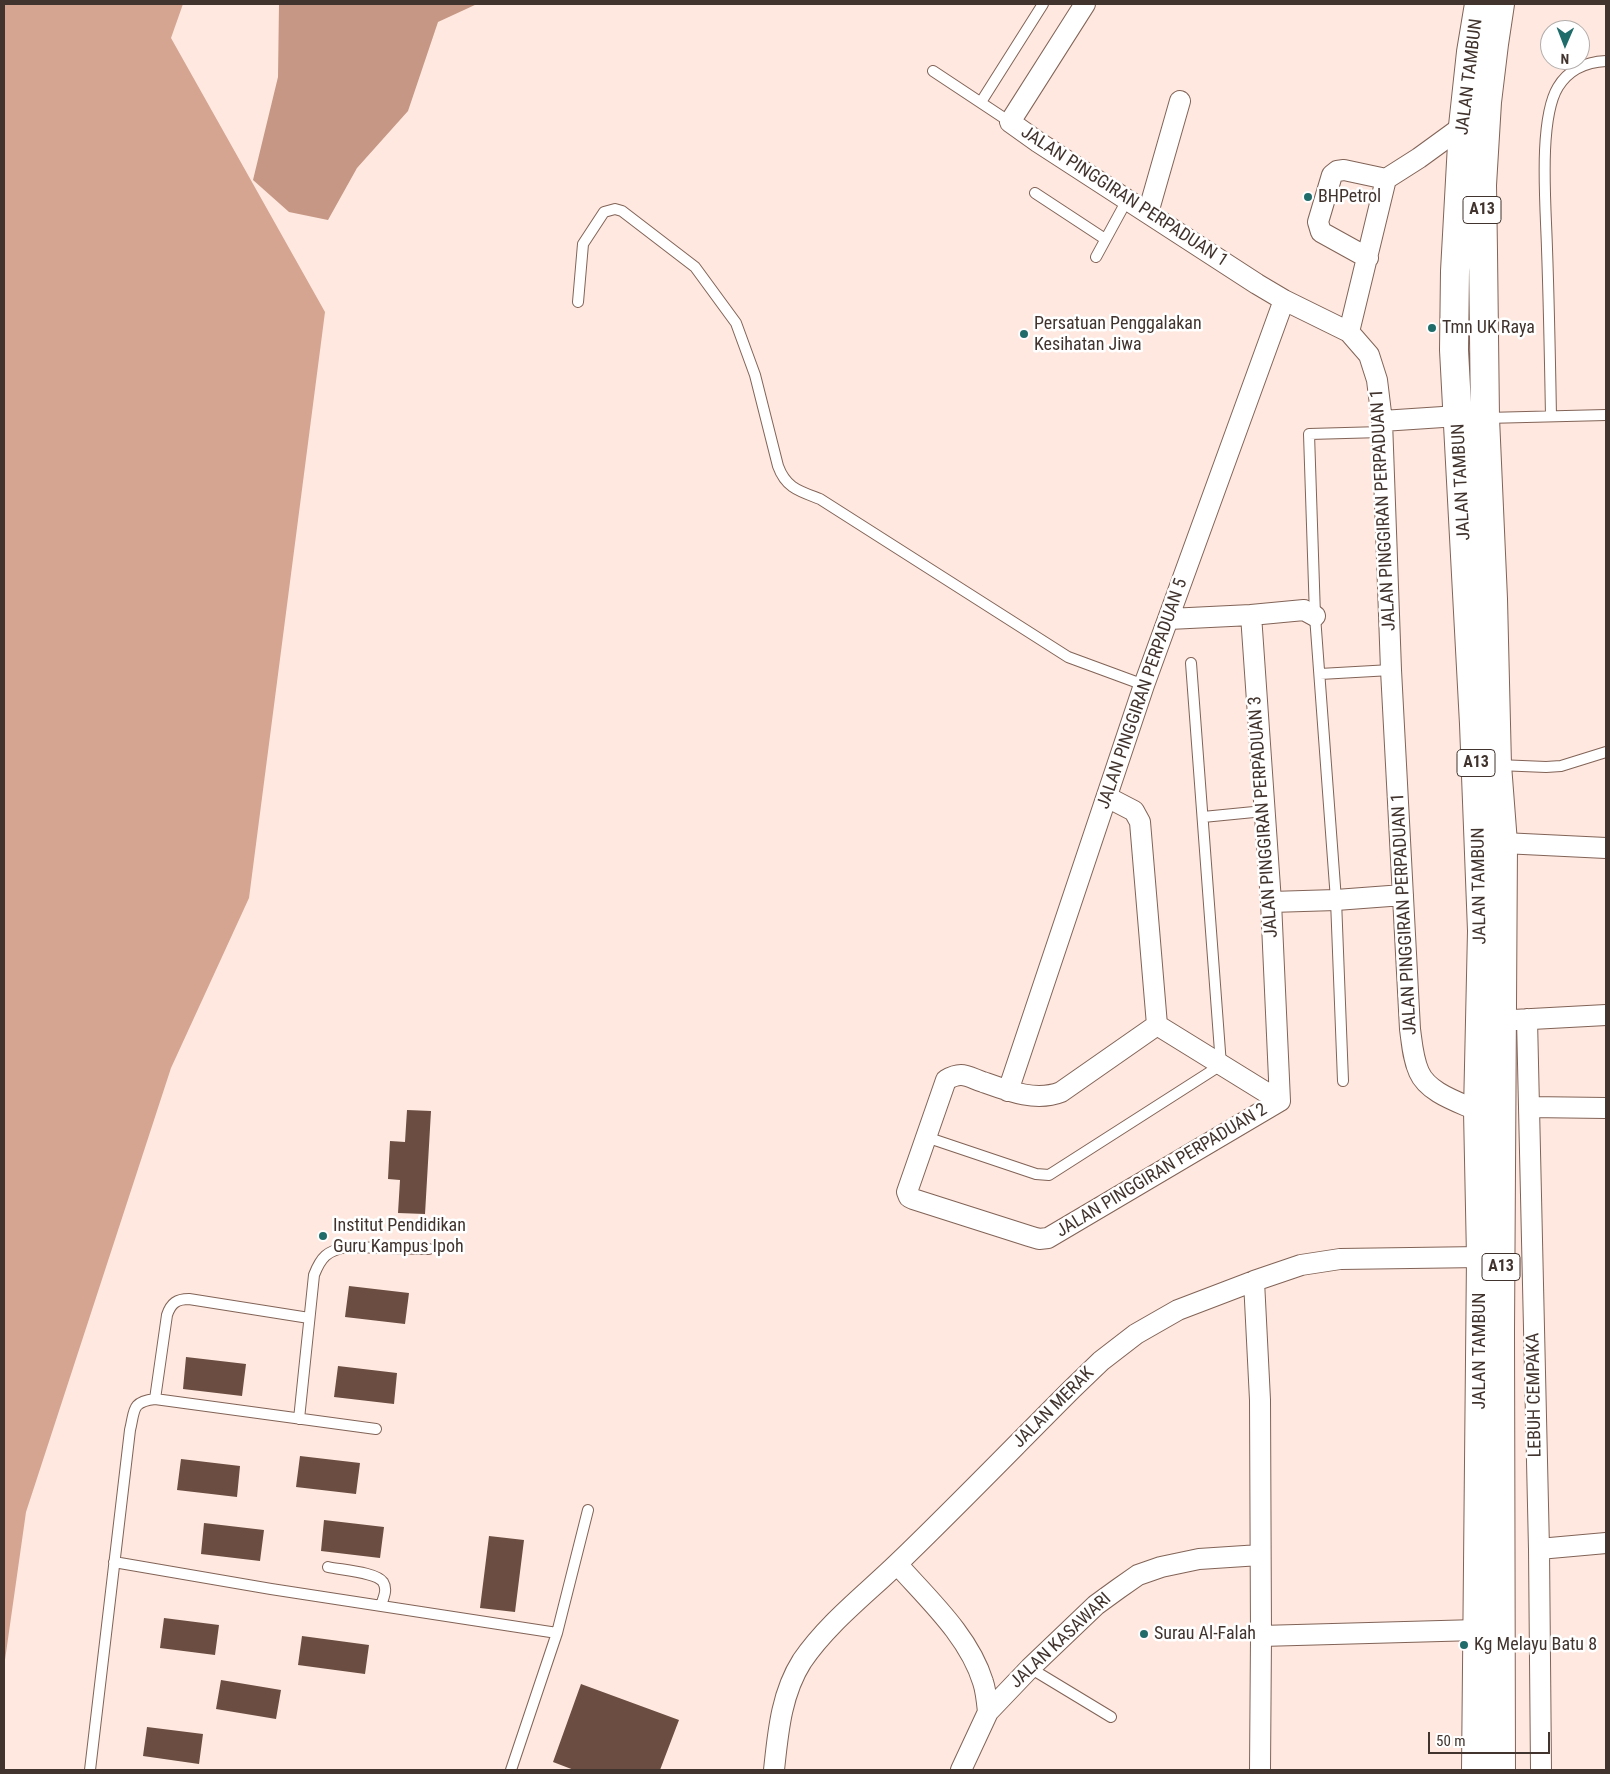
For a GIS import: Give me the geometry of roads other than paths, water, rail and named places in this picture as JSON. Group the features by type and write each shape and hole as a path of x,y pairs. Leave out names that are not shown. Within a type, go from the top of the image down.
{"main road":[{"name":"JALAN TAMBUN","path":"1476,1770 1481,1258 1478,1111 1503,1020 1482,931 1468,600 1454,350 1455,271 1462,126 1479,4"},
{"name":"JALAN TAMBUN","path":"1500,4 1487,102 1482,185 1485,418 1493,598 1497,765 1503,843 1500,1330 1501,1770"},
{"path":"1458,416 1472,412 1477,406 1478,400 1483,252"},
{"path":"1468,600 1471,508 1469,457 1472,439 1485,418"},
{"path":"1473,707 1484,752 1488,759 1497,765 1485,771 1481,781 1482,865 1480,886"}],"street":[{"name":"JALAN PINGGIRAN PERPADUAN 1","path":"1085,4 1010,122 1257,284 1284,300 1349,332 1369,355 1377,380 1382,426 1410,1029 1416,1064 1420,1075 1432,1088 1478,1111"},
{"path":"1148,213 1180,101"},
{"path":"1368,258 1321,232 1318,222 1332,175 1344,170 1386,179 1419,158 1462,126"},
{"path":"1349,332 1386,179"},
{"name":"JALAN PINGGIRAN PERPADUAN 5","path":"1008,1091 1144,686 1284,300"},
{"path":"1382,426 1458,416"},
{"path":"1169,619 1304,610 1315,616"},
{"name":"JALAN PINGGIRAN PERPADUAN 3","path":"1250,615 1271,902 1280,1101"},
{"path":"1107,797 1134,811 1140,822 1157,1025"},
{"path":"1503,843 1606,848"},
{"path":"1271,902 1403,895"},
{"path":"1503,1020 1606,1015"},
{"name":"LEBUH CEMPAKA","path":"1503,1020 1529,1107 1539,1549 1541,1770"},
{"path":"1157,1025 1280,1101"},
{"path":"1008,1091 1041,1097 1061,1092 1157,1025"},
{"name":"JALAN PINGGIRAN PERPADUAN 2","path":"1008,1091 963,1075 954,1076 946,1080 907,1192 909,1197 1040,1239 1048,1238 1280,1101"},
{"path":"1529,1107 1606,1108"},
{"name":"JALAN MERAK","path":"774,1770 779,1720 787,1694 802,1662 833,1624 897,1564 1101,1361 1136,1334 1178,1310 1254,1280 1301,1265 1340,1259 1481,1258"},
{"path":"1254,1280 1260,1400 1260,1770"},
{"path":"1539,1549 1606,1543"},
{"name":"JALAN KASAWARI","path":"961,1770 988,1712 1030,1668 1096,1605 1138,1575 1162,1567 1199,1559 1260,1555"},
{"path":"897,1564 963,1642 979,1669 988,1712"},
{"path":"1261,1636 1477,1630"}],"lane":[{"path":"981,102 1043,4"},
{"path":"1551,416 1545,163 1548,116 1558,87 1572,70 1590,62 1606,61"},
{"path":"933,71 1010,122"},
{"path":"1035,193 1105,240"},
{"path":"1096,257 1127,200"},
{"path":"578,302 583,244 604,212 615,209 622,210 695,267 736,323 755,374 783,479 797,490 820,500 1068,657 1144,686"},
{"path":"1485,418 1606,415"},
{"path":"1343,1081 1336,900 1315,616 1309,434 1382,426"},
{"path":"926,1137 1036,1174 1049,1174 1221,1065 1191,663"},
{"path":"1320,674 1392,670"},
{"path":"1497,765 1561,766 1606,752"},
{"path":"1202,817 1264,811"},
{"path":"299,1419 314,1275 318,1264 327,1254 336,1249 346,1247 429,1249"},
{"path":"155,1399 167,1315 170,1306 175,1302 181,1299 189,1299 309,1318"},
{"path":"90,1770 130,1430 135,1409 142,1401 155,1399 376,1429"},
{"path":"511,1770 557,1633 588,1510"},
{"path":"114,1562 557,1633"},
{"path":"328,1568 368,1574 378,1578 383,1582 385,1588 381,1606"},
{"path":"1030,1668 1111,1717"}],"place":[{"name":"BHPetrol","path":"1308,197"},
{"name":"Tmn UK Raya","path":"1432,328"},
{"name":"Persatuan Penggalakan Kesihatan Jiwa","path":"1024,334"},
{"name":"Institut Pendidikan Guru Kampus Ipoh","path":"323,1236"},
{"name":"Surau Al-Falah","path":"1144,1634"},
{"name":"Kg Melayu Batu 8","path":"1464,1645"}]}
